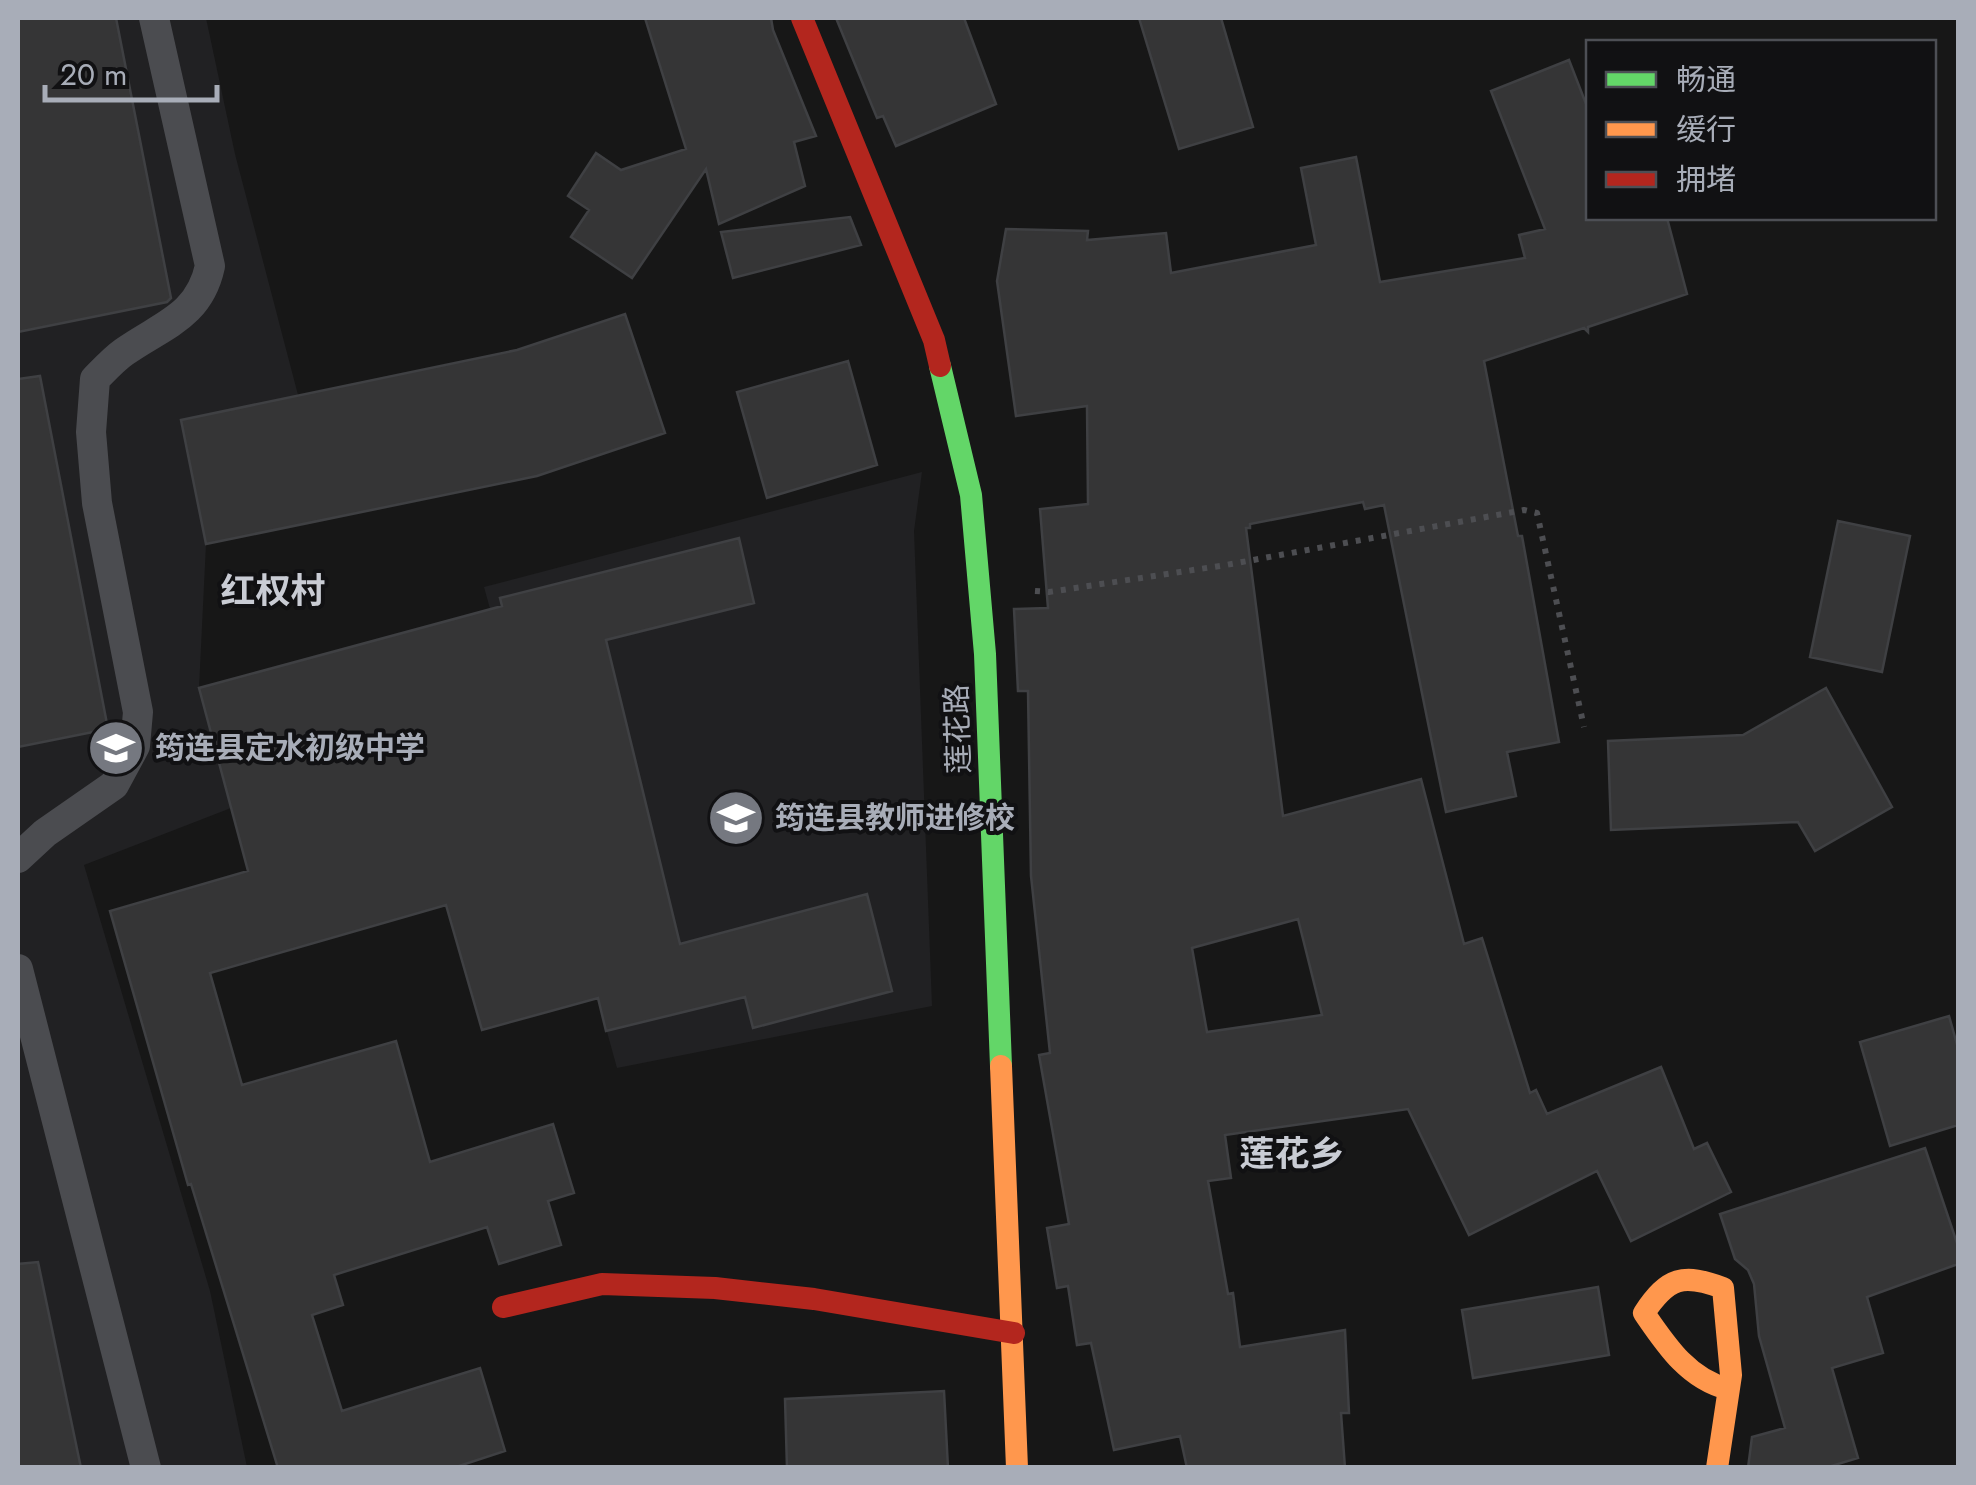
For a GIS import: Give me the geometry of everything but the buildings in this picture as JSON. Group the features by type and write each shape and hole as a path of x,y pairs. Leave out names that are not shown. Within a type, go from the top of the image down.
{"main road":[{"name":"莲花路","path":"802,18 934,340 970,495 986,674 1017,1468"},
{"path":"1717,1468 1720,1422 1732,1375 1723,1288 1693,1277 1661,1287 1644,1313 1668,1348 1692,1370 1716,1387 1728,1389"},
{"path":"503,1307 602,1284 715,1288 814,1299 1014,1333"}],"lane":[{"path":"18,858 44,833 114,785 135,746 138,712 97,503 90,432 95,378 123,352 178,320 206,286 210,266 154,18"},
{"path":"18,968 146,1468"}],"path":[{"path":"979,588 1050,592 1226,565 1524,510 1537,512 1584,727"}],"shaded area":[{"name":"筠连县定水初级中学","path":"18,18 206,18 235,154 298,395 181,420 206,544 199,688 231,808 84,865 210,1291 247,1467 18,1467"},
{"name":"筠连县教师进修校","path":"922,472 914,531 932,1006 617,1068 484,587"}],"traffic: fast":[{"path":"940,366 971,495 985,654 1001,1066"}],"traffic: slow":[{"path":"1001,1066 1017,1468"},
{"path":"1717,1468 1731,1375 1723,1288 1687,1280 1669,1285 1644,1313 1690,1369 1728,1389"}],"traffic: jam":[{"path":"802,18 934,340 940,366"},
{"path":"503,1307 602,1284 715,1288 814,1299 1014,1333"}],"place":[{"name":"筠连县定水初级中学","path":"116,748"},
{"name":"筠连县教师进修校","path":"736,818"}],"district":[{"name":"红权村","path":"273,591"},
{"name":"莲花乡","path":"1292,1154"}]}
